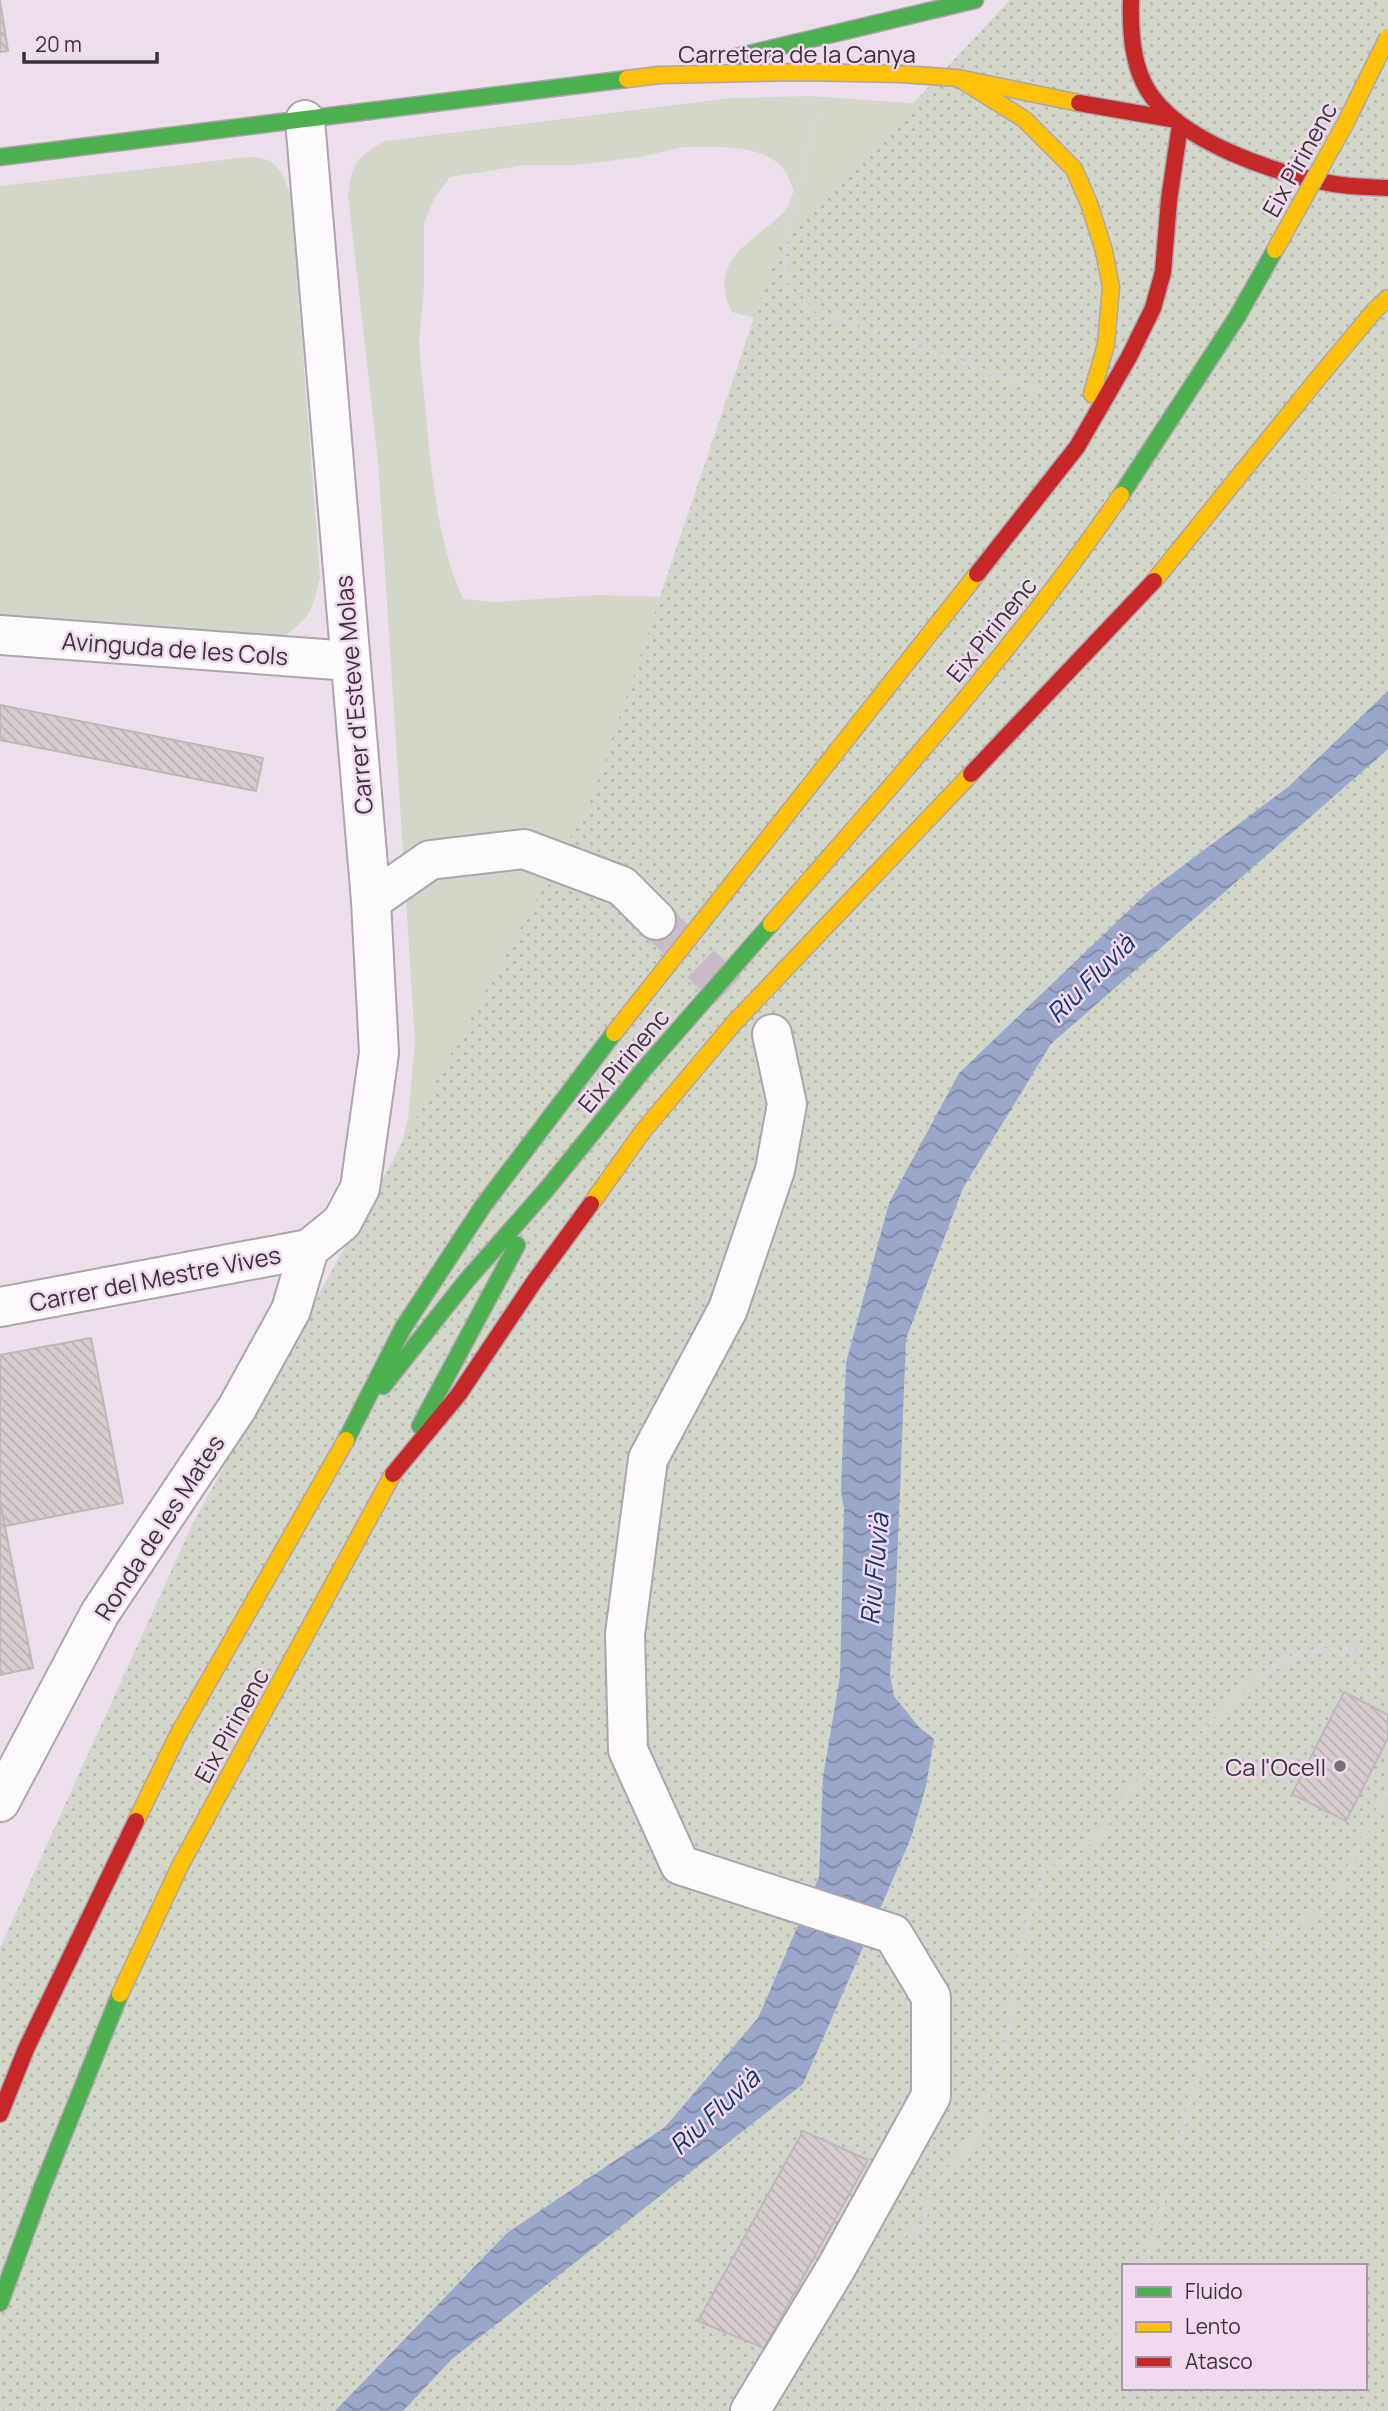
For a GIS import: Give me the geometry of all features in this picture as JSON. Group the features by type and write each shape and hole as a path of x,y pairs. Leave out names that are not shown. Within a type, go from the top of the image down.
{"main road":[{"name":"Carretera de la Canya","path":"659,75 975,0"},
{"path":"1131,0 1129,17 1136,55 1147,89 1176,122 1215,143 1291,173 1332,184 1388,188"},
{"name":"Eix Pirinenc","path":"0,2115 26,2049 178,1735 358,1419 467,1280 546,1190 645,1068 923,750 1098,528 1237,317 1345,124 1388,37"},
{"name":"Carretera de la Canya","path":"659,75 832,72 958,78 1176,122"},
{"path":"0,157 659,75"},
{"path":"958,78 1024,119 1074,169 1090,206 1104,251 1111,286 1107,344 1077,447"},
{"path":"358,1419 403,1328 483,1206 591,1062 1077,447 1129,357 1153,308 1163,272 1176,122"},
{"path":"396,1471 459,1394 534,1282 643,1131 734,1023 1145,592 1319,377 1375,310 1388,299"},
{"name":"Eix Pirinenc","path":"0,2303 110,2016 180,1866 546,1190"}],"street":[{"name":"Carrer d'Esteve Molas","path":"305,120 371,901 379,1053 360,1188 342,1222 309,1249"},
{"name":"Avinguda de les Cols","path":"0,635 350,661"},
{"path":"371,901 430,860 524,849 622,886 656,920"},
{"path":"750,2411 836,2268 931,2095 931,1997 893,1934 680,1865 628,1750 625,1634 648,1460 728,1310 775,1170 787,1104 772,1034"},
{"name":"Carrer del Mestre Vives","path":"0,1307 309,1249"},
{"name":"Ronda de les Mates","path":"0,1802 100,1613 237,1408 291,1310 309,1249"}],"path":[{"path":"832,72 802,168 786,243 787,270 793,295 809,306 844,320 1044,392"},
{"path":"1304,481 1356,508 1388,544"},
{"path":"893,2239 925,2226 928,2194 980,2133 991,2083 1009,2031 1028,1920 1044,1873 1098,1836 1129,1790 1196,1738 1249,1682 1303,1652 1353,1648 1351,1672 1388,1673"},
{"path":"1146,2264 1217,2008 1256,1952 1332,1904 1388,1791"},
{"path":"1053,2411 1122,2331"}],"shaded area":[{"path":"1010,0 1388,0 1388,2411 0,2411 0,1948 193,1523 593,796 777,249"},
{"path":"811,96 922,104 970,122 388,1197 408,1119 415,1041 378,461 348,196 351,176 357,162 385,141 731,98","holes":["683,147 748,150 771,159 785,171 794,191 788,206 737,253 725,278 725,294 732,312 815,335 665,597 599,595 494,602 463,599 438,516 419,340 424,288 424,223 435,197 450,177 526,165 575,165 640,157"]},
{"path":"248,157 266,160 277,167 291,196 320,577 308,614 298,626 280,639 0,622 0,186"}],"water":[{"name":"Riu Fluvià","path":"1388,691 1388,749 1051,1044 963,1188 906,1339 890,1674 894,1696 919,1727 934,1739 926,1786 911,1838 803,2084 452,2359 403,2411 335,2411 507,2233 665,2127 758,2018 819,1877 823,1777 840,1676 844,1509 841,1490 846,1363 889,1203 959,1073 1148,892 1288,787"}],"building":[{"path":"0,0 8,51 0,52"},
{"path":"0,705 263,758 256,791 0,740"},
{"path":"91,1338 123,1503 5,1526 0,1502 0,1355"},
{"path":"0,1502 33,1668 0,1675"},
{"name":"Ca l'Ocell","path":"1344,1692 1388,1715 1388,1738 1346,1821 1292,1794"},
{"path":"803,2131 868,2160 764,2348 698,2321"}],"tunnel":[{"path":"660,924 744,1006"}],"traffic: fast":[{"path":"736,57 975,0"},
{"path":"0,157 627,79"},
{"path":"1121,495 1237,317 1275,250"},
{"path":"383,1386 467,1280 546,1190 645,1068 771,924"},
{"path":"346,1440 403,1328 483,1206 614,1033"},
{"path":"420,1426 517,1245"},
{"path":"0,2303 42,2188 120,1994"}],"traffic: slow":[{"path":"1275,250 1345,124 1388,37"},
{"path":"627,79 659,75 800,72 901,74 958,78 1079,103"},
{"path":"958,78 1024,119 1074,169 1090,206 1104,251 1111,287 1106,344 1092,394"},
{"path":"1154,581 1319,377 1388,298"},
{"path":"771,924 996,661 1121,495"},
{"path":"614,1033 977,574"},
{"path":"591,1204 643,1131 734,1023 971,774"},
{"path":"136,1821 178,1735 346,1440"},
{"path":"120,1994 180,1866 393,1474"}],"traffic: jam":[{"path":"1131,0 1133,46 1142,79 1162,108 1181,125 1205,140 1258,164 1334,184 1388,188"},
{"path":"1079,103 1171,119"},
{"path":"977,574 1077,447 1129,357 1153,308 1163,272 1169,200 1180,125"},
{"path":"971,774 1154,581"},
{"path":"393,1474 459,1394 534,1282 591,1204"},
{"path":"0,2114 26,2049 136,1821"}],"place":[{"name":"Ca l'Ocell","path":"1340,1766"}]}
